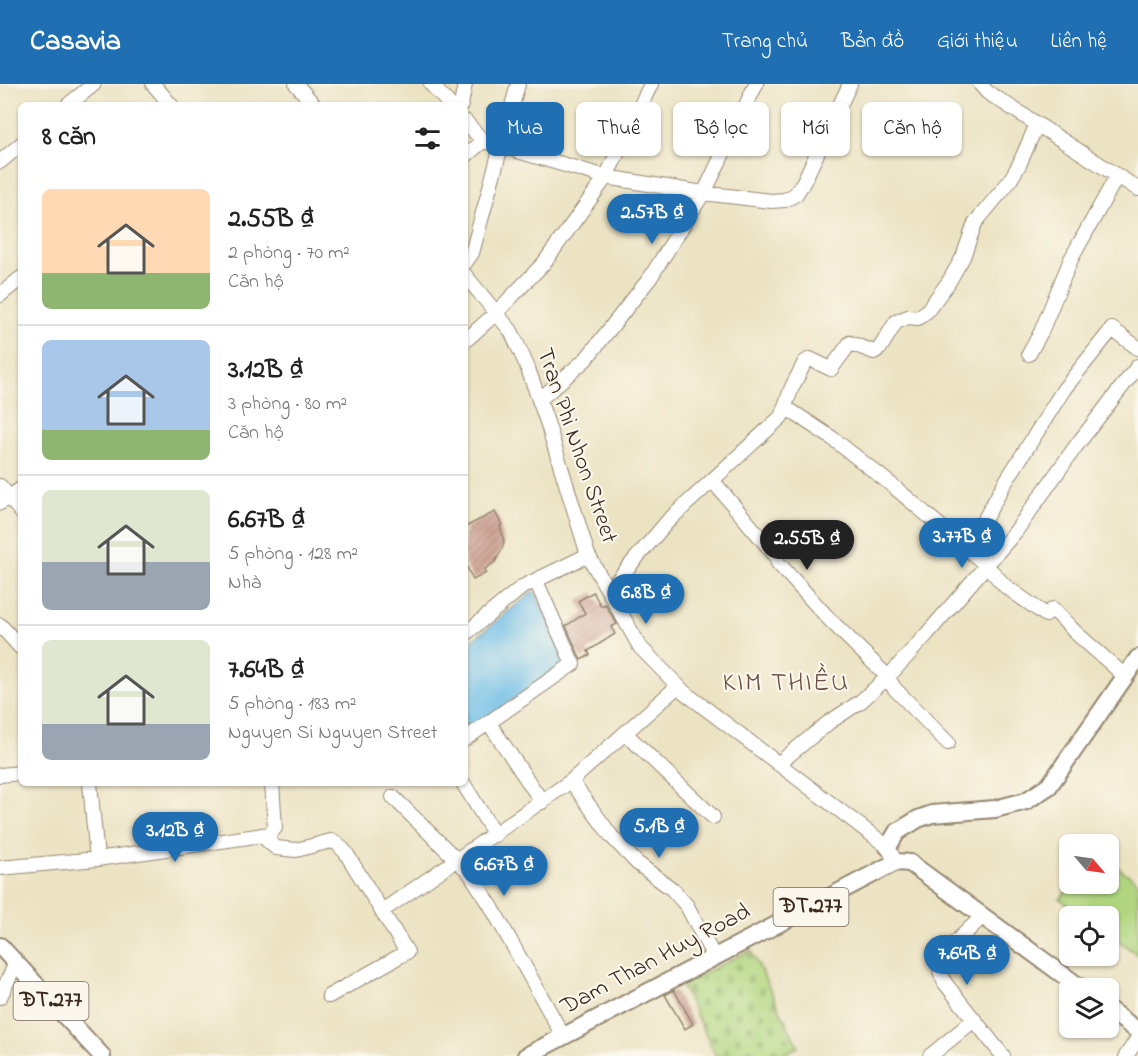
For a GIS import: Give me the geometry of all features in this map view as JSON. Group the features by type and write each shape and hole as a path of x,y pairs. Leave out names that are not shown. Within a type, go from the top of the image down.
{"main road":[{"path":"1067,978 910,863 892,855 897,832 918,819 932,814 995,809 1026,801 1049,786 1138,658"},
{"name":"Dam Than Huy Road","path":"526,1056 714,957 892,855"},
{"name":"ĐT.277","path":"0,946 102,1056"},
{"path":"1119,1017 1138,1031"}],"street":[{"path":"72,102 94,84"},
{"path":"153,84 168,102"},
{"path":"296,84 311,102"},
{"path":"430,84 447,102"},
{"path":"462,102 465,84"},
{"path":"513,102 518,84"},
{"path":"468,338 544,263 606,177 651,84"},
{"path":"539,400 586,359 643,287 703,193 756,84"},
{"path":"539,156 606,177 703,193 771,201 785,200 796,194 804,181 850,84"},
{"path":"980,84 987,92 1138,189"},
{"path":"468,124 486,142"},
{"path":"608,591 668,521 781,417 805,362 810,359 831,369 836,366 850,343 874,352 880,348 896,322 908,317 918,318 927,312 963,257 975,224 1010,182 1037,124"},
{"path":"468,154 483,141"},
{"path":"0,162 18,147"},
{"path":"468,259 472,253 498,156"},
{"path":"1029,354 1045,323 1071,259 1118,176"},
{"name":"Tran Phi Nhon Street","path":"468,279 511,331 539,400 588,555 640,647 678,686 892,855"},
{"path":"0,295 18,280"},
{"path":"981,525 1064,389 1112,329 1138,348"},
{"path":"778,764 828,723 860,702 888,677 1016,531 1076,446 1138,366"},
{"path":"785,407 831,438 893,486 986,565 1005,586 1046,615 1053,609 1076,633 1125,676"},
{"path":"712,480 776,556 778,563 948,743"},
{"path":"18,490 3,496 18,509"},
{"path":"468,632 522,587 588,555"},
{"path":"468,737 573,664 536,580"},
{"path":"0,625 18,645"},
{"path":"382,911 571,781 678,686"},
{"path":"489,723 542,802"},
{"path":"625,733 713,817"},
{"path":"0,775 18,773"},
{"path":"571,781 612,837 637,863 672,889 687,906 714,957"},
{"path":"90,786 97,858"},
{"path":"465,786 495,835"},
{"path":"0,868 97,858 270,834 275,828 273,788"},
{"path":"393,797 469,872 491,906 563,1036"},
{"path":"261,835 276,848 296,850 331,841 337,843 346,853 407,952 329,996"},
{"path":"983,916 946,954 940,963 940,971 945,983 1003,1056"},
{"path":"0,997 16,963"},
{"path":"930,1056 974,1020"},
{"path":"1126,1056 1138,1038"}],"green space":[{"path":"1119,868 1138,882 1138,955 1119,941 1119,906 1070,906 1060,899 1064,894 1119,894"},
{"path":"751,950 798,1047 779,1056 716,1056 681,984"}],"water":[{"path":"533,592 536,594 567,662 468,731 468,644"}],"building":[{"path":"495,512 502,525 500,526 504,542 495,562 485,569 486,573 473,580 468,569 468,526"},
{"path":"593,592 601,606 605,604 617,624 611,627 615,634 588,651 590,655 581,660 566,626 585,613 578,601"},
{"path":"674,990 693,1024 685,1029 665,995"}],"district":[{"name":"KIM THIỀU","path":"786,683"}]}
